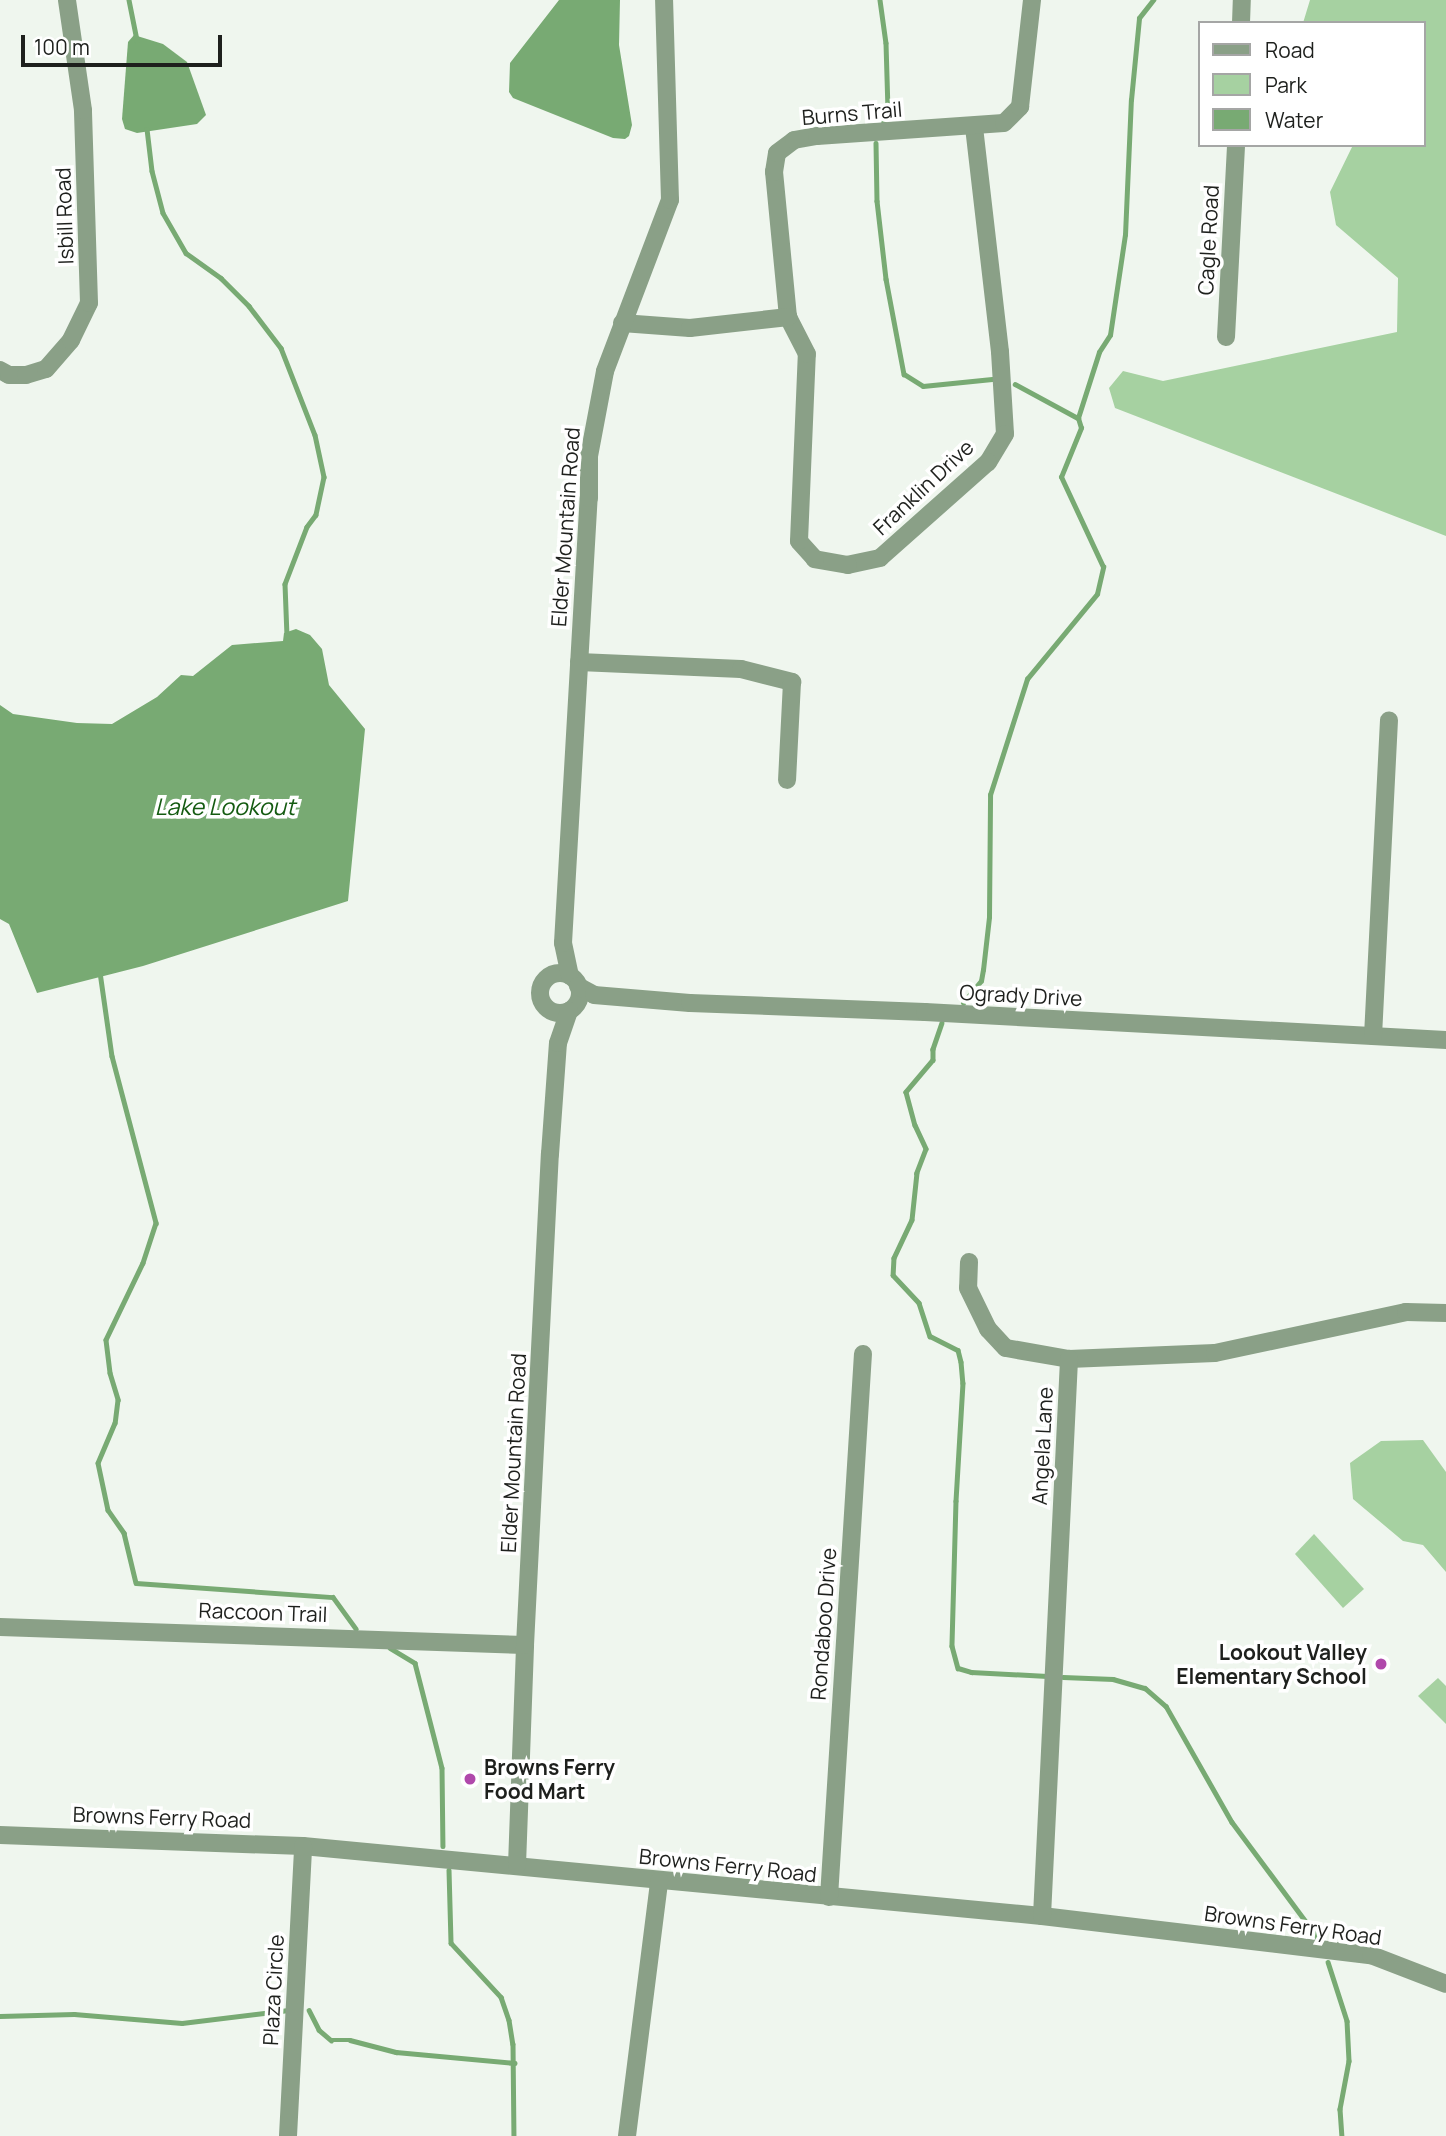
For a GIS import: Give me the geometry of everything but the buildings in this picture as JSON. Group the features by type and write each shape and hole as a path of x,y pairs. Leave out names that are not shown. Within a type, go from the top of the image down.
{"street":[{"name":"Isbill Road","path":"0,370 9,375 26,375 46,369 71,340 89,303 83,110 67,0"},
{"name":"Elder Mountain Road","path":"558,1044 540,990 551,975 563,943 589,456 605,371 670,200 664,0"},
{"path":"974,127 1004,123 1020,107 1032,0"},
{"path":"1241,21 1242,0"},
{"name":"Burns Trail","path":"788,317 774,172 777,153 782,146 817,136 974,127"},
{"name":"Franklin Drive","path":"788,317 807,354 799,541 815,559 848,565 880,558 988,462 1005,434 1000,352 974,127"},
{"name":"Cagle Road","path":"1226,337 1236,147"},
{"path":"622,323 690,328 788,317"},
{"path":"579,662 741,669 792,682 787,780"},
{"path":"1373,1036 1389,720"},
{"name":"Elder Mountain Road","path":"517,1865 525,1645 558,1044 578,994 563,943"},
{"path":"546,1007 557,1013 578,994 551,975"},
{"name":"Ogrady Drive","path":"578,994 690,1003 1446,1040"},
{"path":"969,1262 968,1288 988,1329 1006,1348 1069,1359"},
{"name":"Angela Lane","path":"1042,1916 1069,1359 1215,1353 1406,1312 1446,1312"},
{"name":"Rondaboo Drive","path":"829,1897 863,1354"},
{"name":"Raccoon Trail","path":"0,1627 525,1645"},
{"name":"Browns Ferry Road","path":"0,1835 303,1846 1042,1916 1371,1955 1446,1984"},
{"name":"Plaza Circle","path":"288,2136 303,1846"},
{"path":"627,2136 659,1881"}],"green space":[{"path":"1310,0 1446,0 1446,536 1115,408 1109,388 1123,371 1163,381 1397,332 1398,278 1336,225 1330,192 1352,147 1425,147 1425,21 1304,21"},
{"path":"1423,1440 1446,1472 1446,1572 1423,1545 1403,1541 1353,1499 1350,1463 1381,1441"},
{"path":"1314,1534 1364,1589 1343,1608 1295,1554"},
{"path":"1438,1678 1446,1686 1446,1724 1418,1696"}],"water":[{"path":"559,0 620,0 619,45 632,125 629,136 625,139 613,138 513,98 509,92 510,63"},
{"path":"134,35 163,44 187,62 206,115 197,124 137,133 125,129 122,119 128,42"},
{"name":"Lake Lookout","path":"296,629 310,635 322,649 329,685 365,729 348,901 143,966 37,993 9,924 0,919 0,705 13,714 77,723 112,724 157,697 181,675 193,676 232,645 283,641 284,633"}],"waterway":[{"path":"129,0 137,40"},
{"path":"880,0 886,43 888,112 883,125"},
{"path":"963,1003 981,981 983,970 989,917 990,795 1027,679 1097,594 1103,567 1061,477 1081,428 1078,418 1099,352 1110,335 1125,235 1131,100 1139,18 1153,0"},
{"path":"147,129 152,171 163,213 186,253 221,278 249,306 281,348 315,435 324,477 316,515 307,527 285,584 287,637"},
{"path":"876,143 877,201 886,279 904,374 923,386 992,379"},
{"path":"1015,384 1078,418"},
{"path":"100,972 112,1056 156,1223 143,1263 106,1340 110,1373 118,1400 115,1423 98,1463 108,1510 124,1533 136,1583 333,1597 356,1629"},
{"path":"942,1023 933,1049 933,1060 906,1092 915,1125 926,1149 917,1173 912,1220 894,1258 893,1275 919,1303 930,1336 958,1350 961,1362 963,1383 952,1646 958,1668 971,1672 1047,1676"},
{"path":"390,1648 415,1663 442,1768 443,1846"},
{"path":"1063,1677 1113,1679 1145,1688 1166,1706 1232,1822 1318,1938"},
{"path":"449,1870 451,1943 501,1997 509,2020 513,2044 514,2136"},
{"path":"1328,1962 1347,2021 1349,2061 1340,2109 1342,2136"},
{"path":"0,2016 74,2014 182,2023 288,2010"},
{"path":"309,2010 319,2030 331,2040 350,2040 396,2052 514,2063"}],"place":[{"name":"Lookout Valley Elementary School","path":"1381,1664"},
{"name":"Browns Ferry Food Mart","path":"470,1779"}]}
